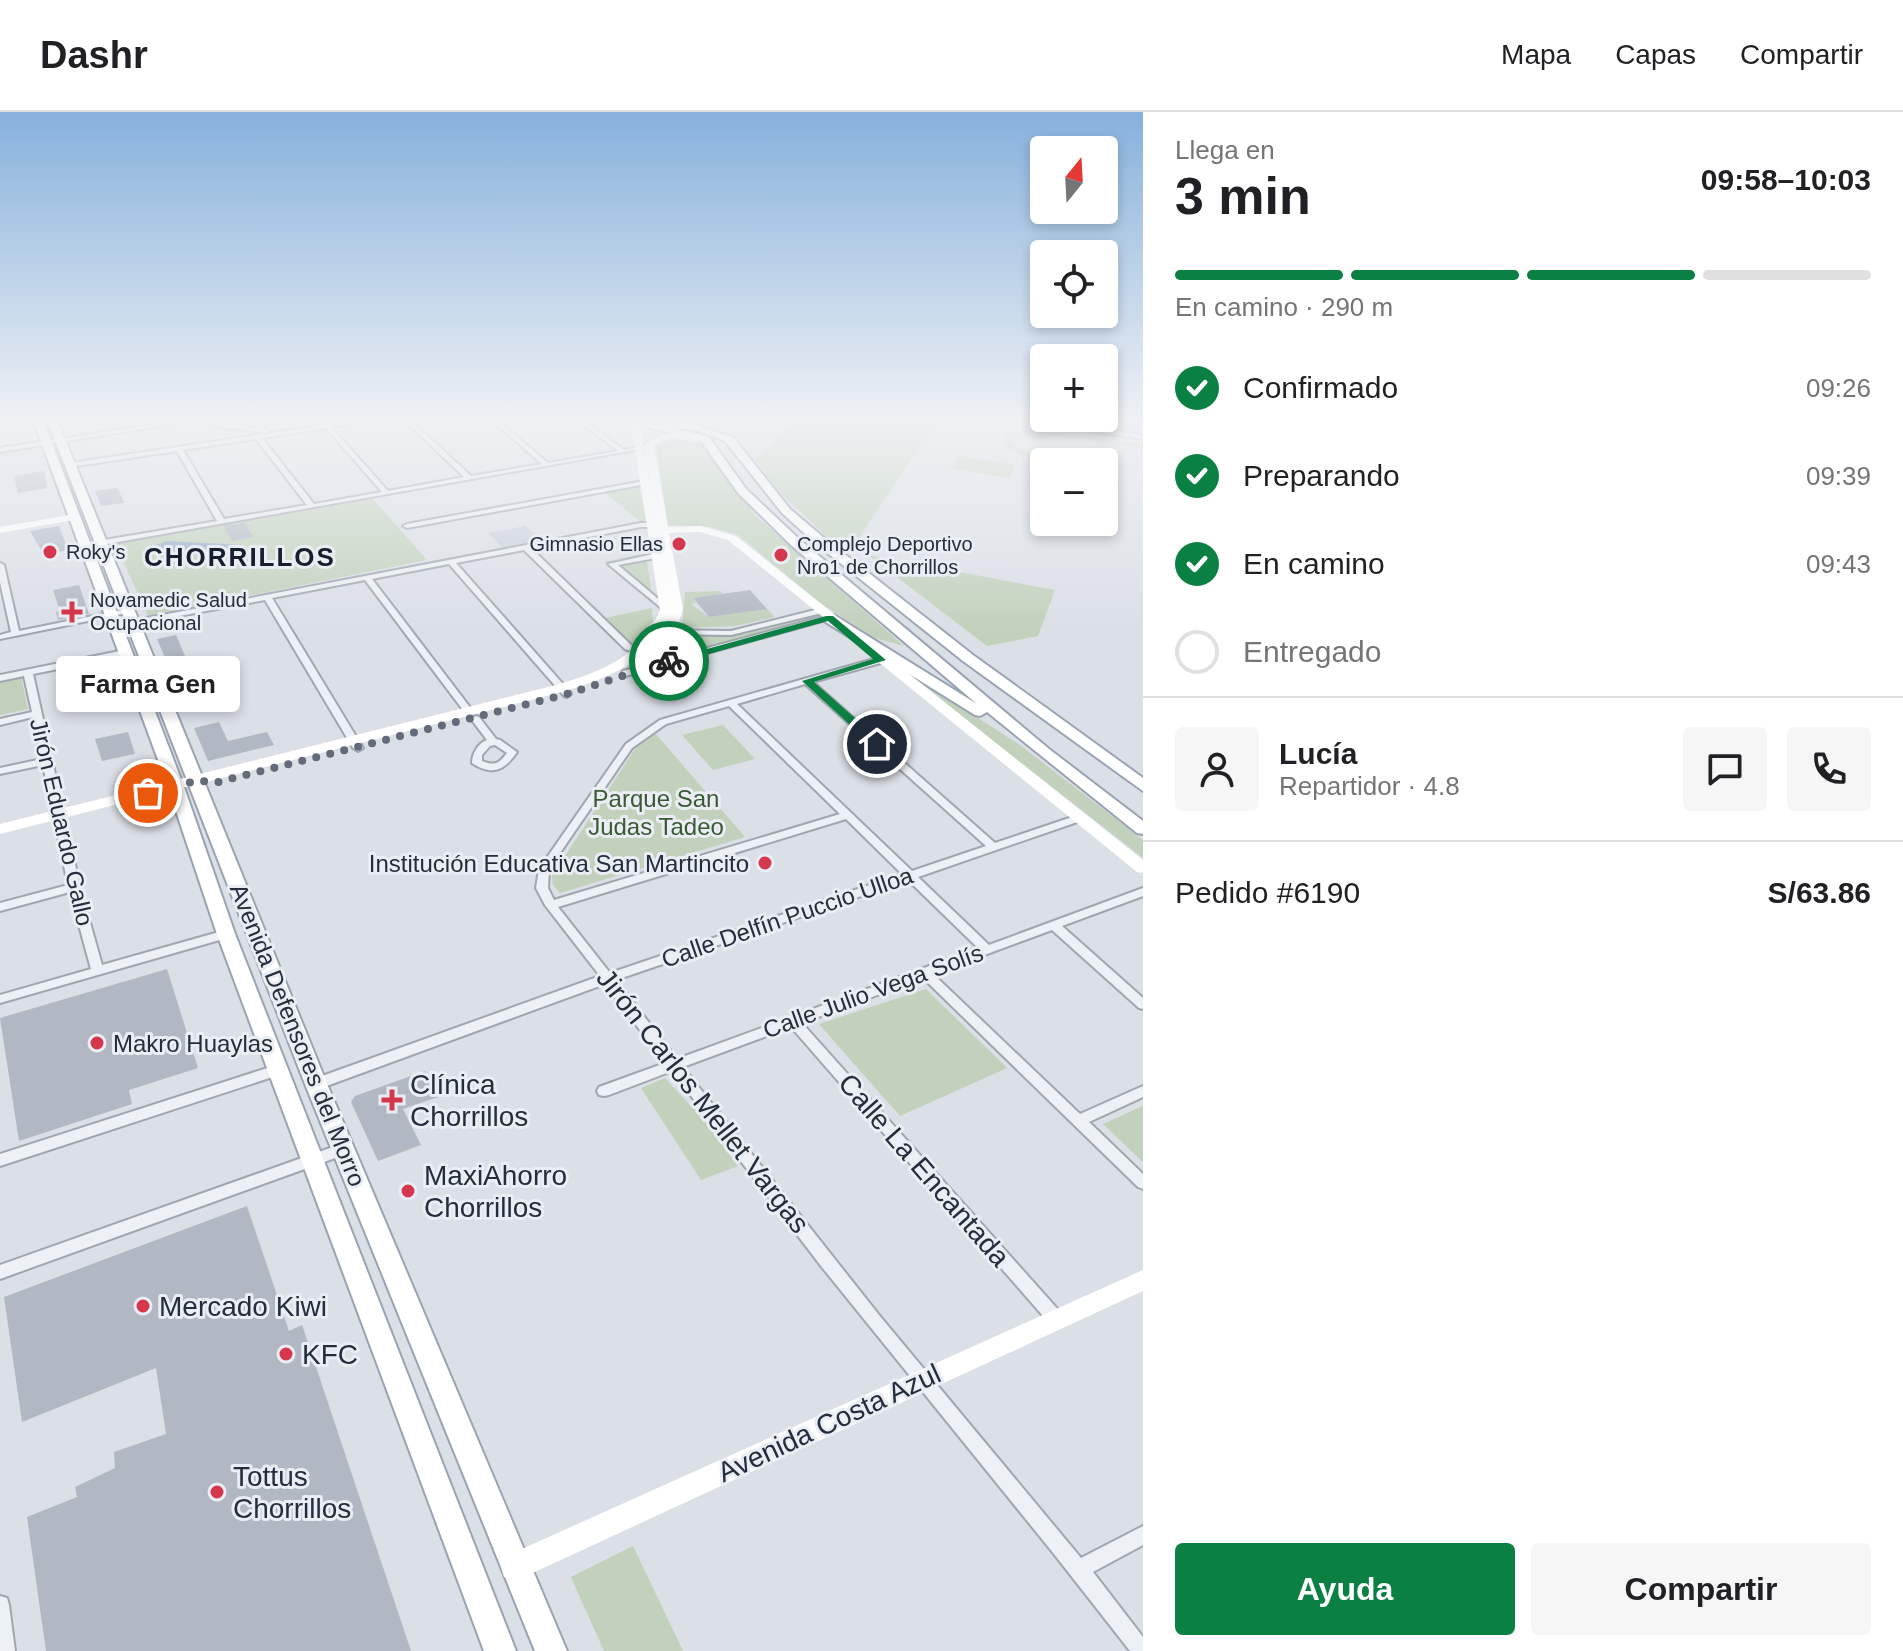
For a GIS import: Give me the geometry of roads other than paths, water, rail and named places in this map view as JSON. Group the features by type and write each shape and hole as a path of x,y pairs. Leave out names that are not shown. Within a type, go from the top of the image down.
{"main road":[{"name":"Avenida Defensores del Morro","path":"64,489 125,653 186,784 344,1149 551,1651"},
{"name":"Avenida Defensores del Morro","path":"79,489 129,617 186,784 226,934 500,1651"},
{"path":"0,829 186,784 205,776 472,716 626,673 663,633 677,609 651,489"},
{"path":"743,489 759,510 1043,752 1143,829"},
{"path":"769,489 786,511 819,540 968,658 1143,786"},
{"path":"0,530 75,517"},
{"path":"564,691 610,672 663,633 666,610 658,555 659,527"},
{"path":"659,527 701,529 728,536 1143,868"},
{"path":"824,614 1043,752"},
{"name":"Avenida Costa Azul","path":"514,1567 1143,1280"}],"street":[{"path":"202,489 221,521"},
{"path":"298,489 311,505"},
{"path":"383,489 386,492"},
{"path":"101,543 405,489"},
{"path":"407,526 612,489"},
{"path":"0,637 267,596 526,547 659,527"},
{"path":"526,547 628,647 639,651"},
{"path":"658,555 612,564 666,610"},
{"path":"451,562 564,691"},
{"path":"0,565 4,597 16,634"},
{"path":"367,577 493,741"},
{"path":"267,596 356,744"},
{"path":"663,633 731,633 824,614"},
{"path":"626,673 824,614"},
{"path":"0,678 125,653"},
{"name":"Jirón Carlos Mellet Vargas","path":"881,660 663,722 644,732 629,746 544,869 542,888 551,905 673,1065 923,1380 1080,1569 1142,1651"},
{"name":"Jirón Eduardo Gallo","path":"28,672 74,887 98,971"},
{"path":"807,681 994,848"},
{"path":"731,703 987,950"},
{"path":"0,722 36,714"},
{"path":"0,771 46,761"},
{"path":"551,905 846,816"},
{"name":"Calle Delfín Puccio Ulloa","path":"316,1084 608,978 1079,818"},
{"path":"0,907 74,887"},
{"name":"Calle Julio Vega Solís","path":"604,1091 1143,892"},
{"path":"1054,925 1143,1005"},
{"path":"0,999 226,934"},
{"path":"926,974 1143,1183"},
{"name":"Calle La Encantada","path":"792,1020 1056,1319"},
{"path":"0,1160 280,1069"},
{"path":"1079,1121 1143,1091"},
{"path":"0,1272 344,1149"},
{"path":"1080,1569 1143,1535"},
{"path":"0,1605 5,1651"}],"water":[{"path":"167,541 243,545 232,551 209,555 150,547"}],"place":[{"name":"Gimnasio Ellas","path":"679,544"},
{"name":"Roky's","path":"50,552"},
{"name":"Complejo Deportivo Nro1 de Chorrillos","path":"781,555"},
{"name":"Novamedic Salud Ocupacional","path":"72,612"},
{"name":"Farma Gen","path":"148,793"},
{"name":"Institución Educativa San Martincito","path":"765,863"},
{"name":"Makro Huaylas","path":"97,1043"},
{"name":"Clínica Chorrillos","path":"392,1100"},
{"name":"MaxiAhorro Chorrillos","path":"408,1191"},
{"name":"Mercado Kiwi","path":"143,1306"},
{"name":"KFC","path":"286,1354"},
{"name":"Tottus Chorrillos","path":"217,1492"}],"district":[{"name":"CHORRILLOS","path":"240,557"}],"park label":[{"name":"Parque San Judas Tadeo","path":"656,812"}]}
